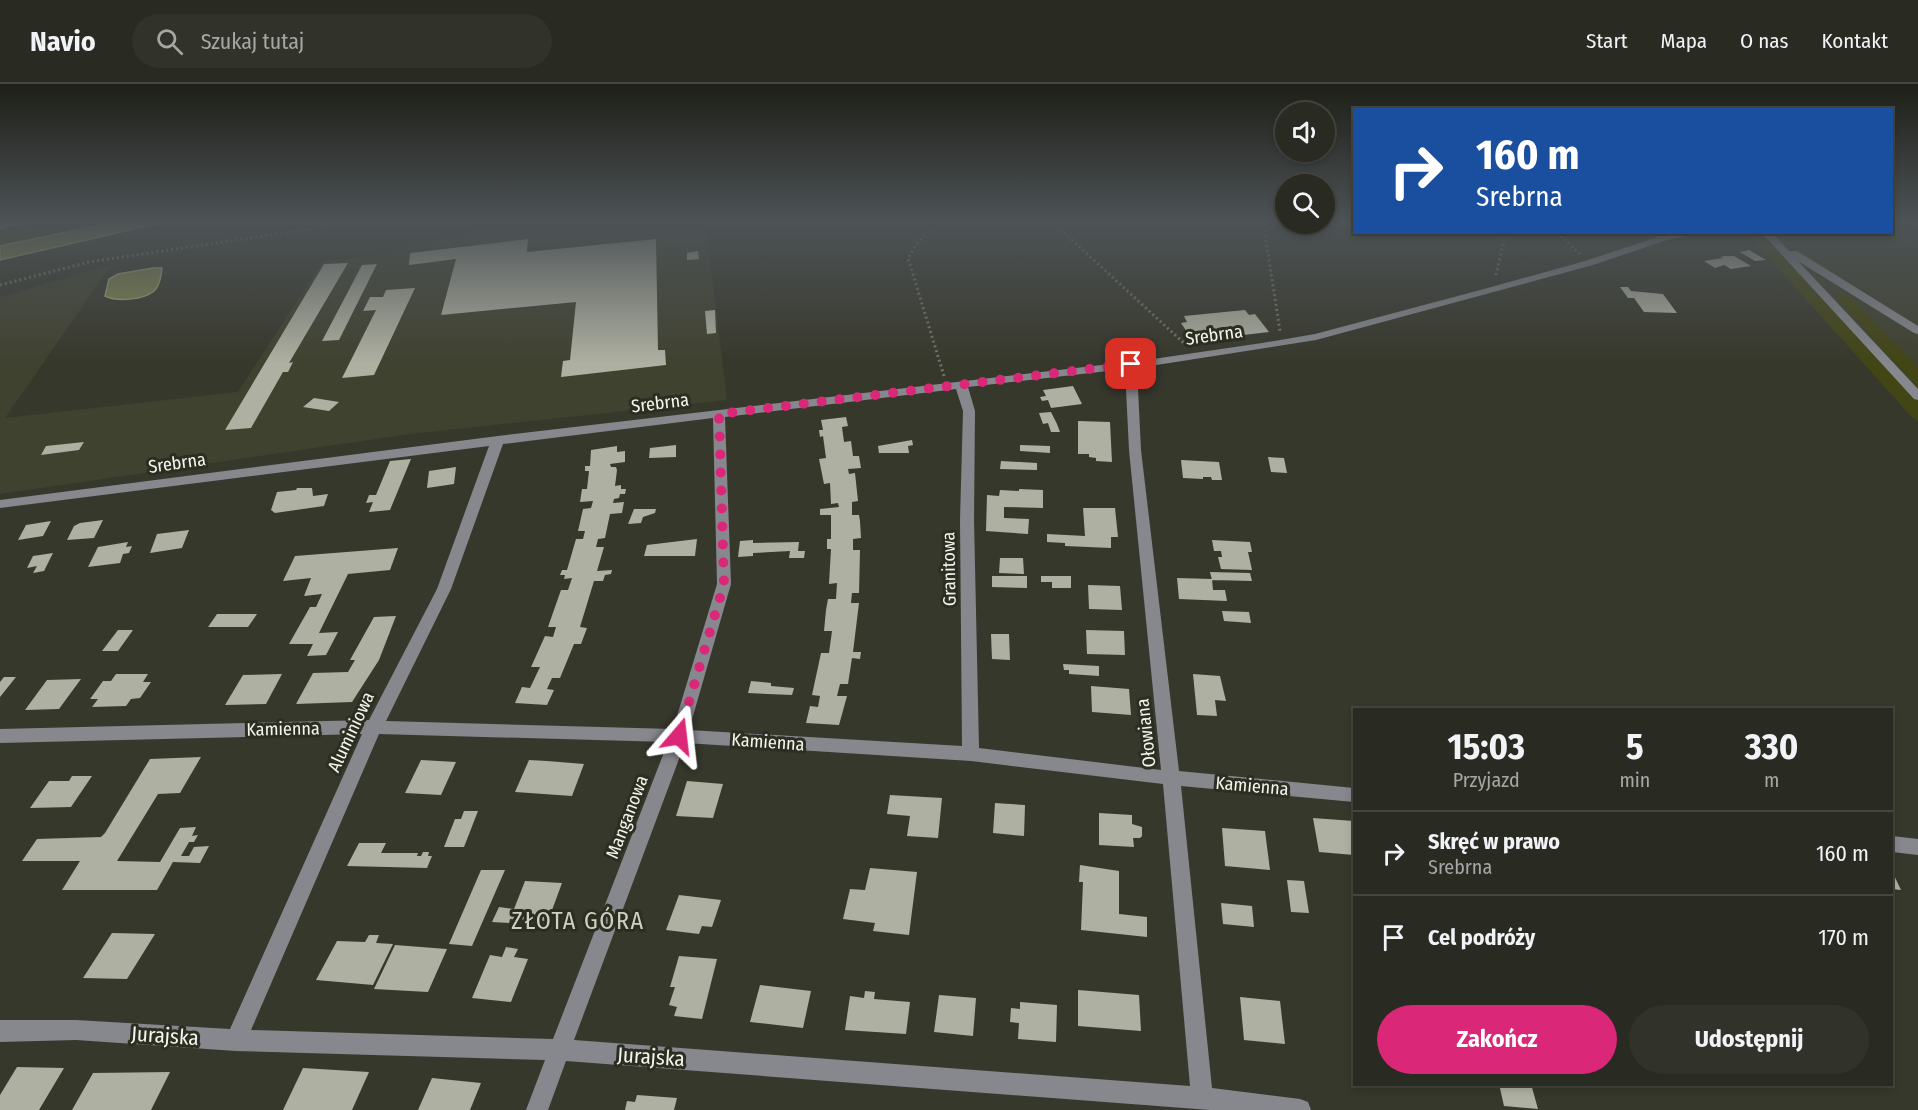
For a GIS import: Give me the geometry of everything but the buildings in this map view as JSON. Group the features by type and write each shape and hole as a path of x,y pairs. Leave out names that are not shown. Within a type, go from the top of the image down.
{"street":[{"name":"Srebrna","path":"0,504 498,440 1282,344 1316,337 1571,268"},
{"path":"1798,268 1918,396"},
{"path":"1816,268 1918,331"},
{"name":"Ołowiana","path":"1131,364 1135,450 1171,778 1202,1098"},
{"name":"Granitowa","path":"961,384 969,411 971,754"},
{"name":"Manganowa","path":"537,1110 679,736 724,584 719,414"},
{"name":"Aluminiowa","path":"236,1040 374,727 444,588 498,440"},
{"name":"Kamienna","path":"0,736 374,727 679,736 971,754 1171,778 1353,795"},
{"path":"1893,844 1918,847"},
{"name":"Jurajska","path":"0,1031 76,1030 236,1040 560,1050 1202,1098 1300,1110"}],"path":[{"path":"0,285 66,268"},
{"path":"911,268 945,377 961,384"},
{"path":"1102,268 1197,356"},
{"path":"1270,268 1282,344"},
{"path":"1488,291 1499,268"}],"shaded area":[{"path":"101,268 109,268 5,418 238,392 319,268 711,268 727,400 410,434 0,494 0,297"},
{"path":"162,268 161,277 158,286 149,294 130,299 105,296 109,279 118,274"},
{"path":"1777,268 1918,268 1918,421"},
{"path":"1778,268 1793,268 1918,401 1918,421"},
{"path":"1846,293 1918,367 1918,388 1834,295"}],"district":[{"name":"ZŁOTA GÓRA","path":"578,921"}],"route":[{"path":"679,736 724,584 719,414 1131,364"}]}
